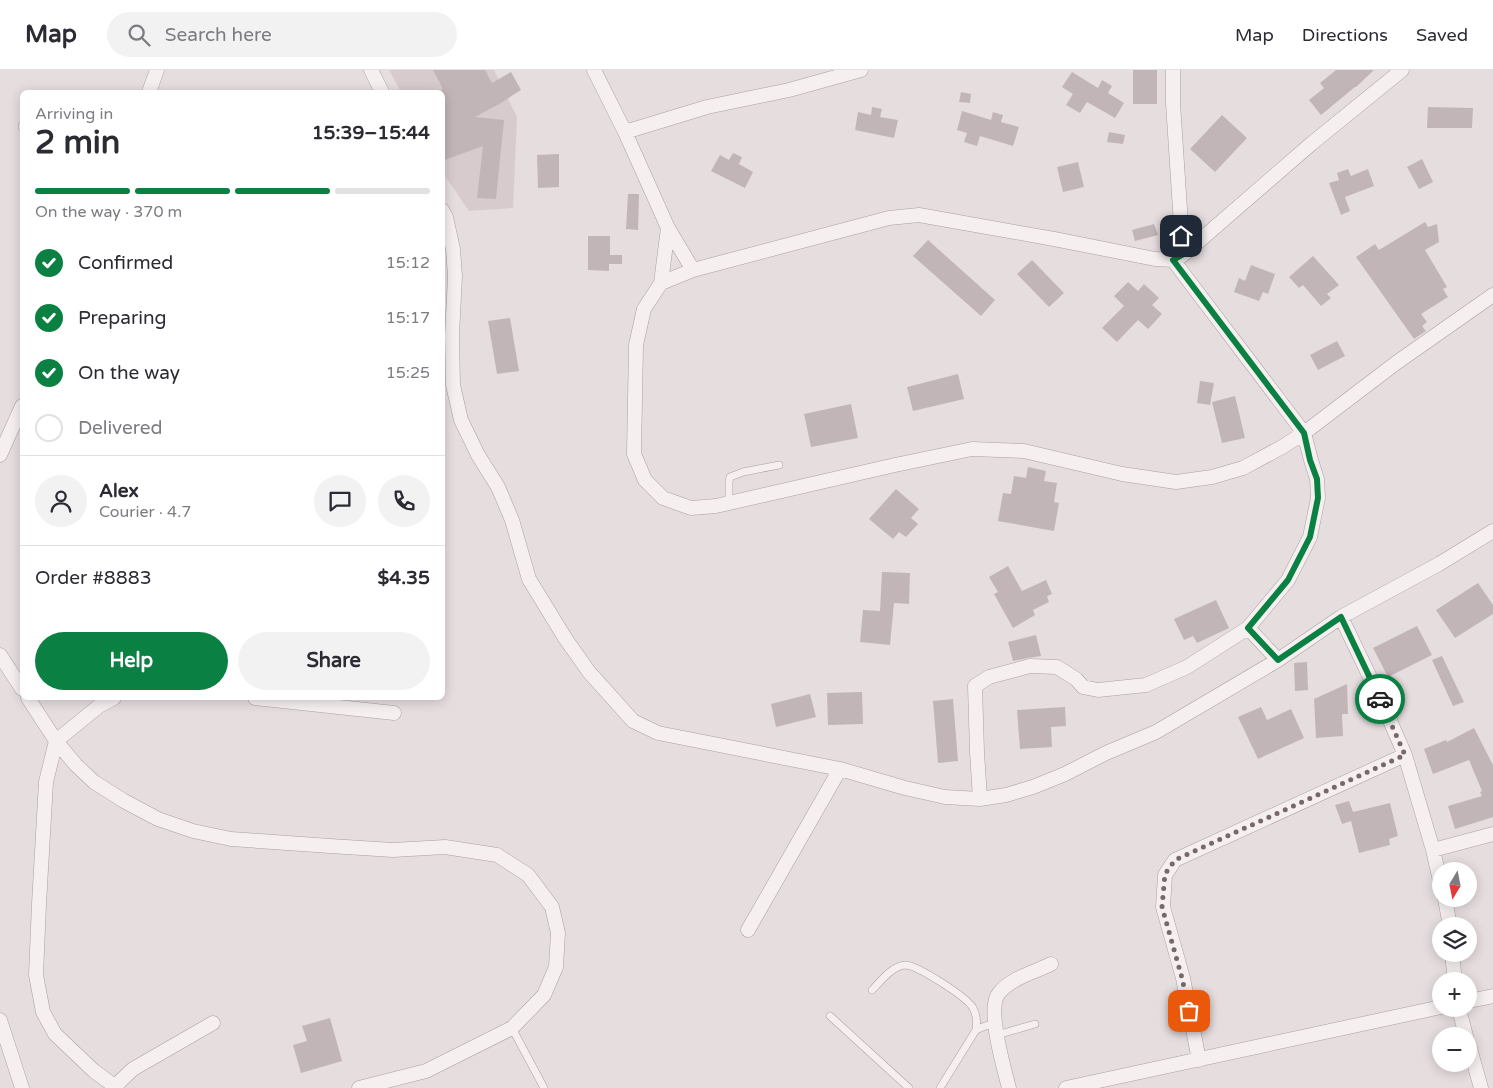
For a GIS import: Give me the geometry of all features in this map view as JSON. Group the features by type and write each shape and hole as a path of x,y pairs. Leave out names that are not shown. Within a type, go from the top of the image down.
{"street":[{"path":"150,90 157,70"},
{"path":"370,70 381,90"},
{"path":"594,70 625,132 668,228 693,270"},
{"path":"625,132 707,107 789,90 861,70"},
{"path":"980,799 976,752 975,686 989,677 1030,666 1057,668 1076,679 1083,687 1098,690 1146,685 1187,667 1248,628 1288,580 1310,537 1318,498 1317,479 1310,460 1304,433 1178,257 1173,70"},
{"path":"661,283 693,270 889,218 919,214 1155,259 1178,257 1311,144 1402,70"},
{"path":"445,215 453,248 455,276 452,336 453,385 461,420 478,455 498,487 512,520 529,579 565,638 589,672 633,721 658,733 840,768 904,788 945,796 980,799 1006,795 1033,788 1106,753 1156,732 1278,660 1341,617 1439,564 1493,531"},
{"path":"668,228 661,283 644,309 636,345 634,454 645,480 663,498 691,508 729,504 972,449 1024,451 1122,474 1176,482 1212,477 1243,468 1304,433 1396,363 1493,295"},
{"path":"0,455 20,410"},
{"path":"1341,617 1405,755 1436,862"},
{"path":"1248,628 1278,660"},
{"path":"0,655 20,687"},
{"path":"29,700 56,741 76,765 94,782 124,801 158,818 193,831 231,839 330,846 393,850 445,847 497,855 528,875 552,907 558,933 556,967 544,995 512,1028 426,1071 359,1088"},
{"path":"110,700 99,706 56,741 46,782 36,975 44,1012 55,1034 94,1071 116,1087 133,1069 213,1022"},
{"path":"274,700 394,713"},
{"path":"1200,1060 1182,978 1162,907 1165,874 1175,860 1405,755"},
{"path":"748,930 840,768"},
{"path":"1433,850 1493,834"},
{"path":"1009,1088 996,1029 994,1004 998,994 1017,980 1051,964"},
{"path":"1477,999 1493,996"},
{"path":"1066,1088 1432,1009"},
{"path":"0,1020 22,1088"},
{"path":"1477,1072 1481,1088"}],"lane":[{"path":"729,504 730,476 779,465"},
{"path":"872,990 896,967 906,965 926,972 967,1000 973,1008 977,1019 976,1030 940,1088"},
{"path":"830,1016 909,1088"},
{"path":"976,1030 985,1026 996,1029 1035,1024"},
{"path":"512,1028 544,1088"}],"shaded area":[{"path":"389,70 494,70 517,117 513,208 469,211 445,176 445,90 400,90"}],"building":[{"path":"433,70 485,70 492,83 511,72 521,90 475,117 504,120 496,199 477,198 483,146 445,160 445,90 442,90"},
{"path":"1133,70 1157,70 1157,104 1133,104"},
{"path":"1336,70 1374,70 1321,115 1309,100 1324,88 1320,83"},
{"path":"1072,72 1098,88 1102,80 1112,86 1108,93 1124,103 1115,118 1087,102 1080,113 1066,105 1073,94 1062,87"},
{"path":"961,92 971,94 970,103 959,102"},
{"path":"872,107 882,109 880,117 898,120 894,138 855,130 858,112 871,115"},
{"path":"1428,107 1473,108 1472,128 1427,128"},
{"path":"962,111 991,120 993,112 1003,115 1001,122 1019,127 1013,146 980,136 977,146 964,142 967,133 957,130"},
{"path":"1222,115 1247,138 1215,172 1190,149"},
{"path":"1109,132 1125,135 1123,144 1107,142"},
{"path":"733,153 742,157 739,164 753,172 745,188 711,171 720,155 729,160"},
{"path":"559,154 559,187 538,188 537,155"},
{"path":"1422,159 1433,182 1419,189 1407,167"},
{"path":"1078,162 1084,187 1063,192 1057,167"},
{"path":"1348,169 1351,176 1368,169 1374,186 1345,197 1350,211 1341,215 1329,183 1339,180 1337,173"},
{"path":"628,194 639,194 638,230 626,229"},
{"path":"1425,222 1428,227 1437,224 1439,242 1425,250 1447,287 1443,289 1448,297 1421,314 1427,322 1422,326 1426,331 1414,339 1356,257 1375,244 1379,250"},
{"path":"1154,224 1158,235 1135,241 1132,230"},
{"path":"588,236 610,236 610,255 622,255 622,264 609,264 609,271 588,270"},
{"path":"928,240 995,300 981,316 913,256"},
{"path":"1313,256 1339,285 1327,294 1331,298 1321,306 1303,285 1299,288 1289,277"},
{"path":"1032,260 1064,293 1049,307 1017,274"},
{"path":"1251,265 1275,274 1268,294 1263,292 1259,301 1234,292 1239,278 1245,281"},
{"path":"1128,282 1138,291 1144,284 1159,298 1152,305 1162,314 1148,329 1138,320 1117,342 1102,328 1124,306 1114,296"},
{"path":"510,318 519,371 497,374 488,321"},
{"path":"1337,341 1345,356 1318,370 1310,355"},
{"path":"958,374 964,399 913,411 907,387"},
{"path":"1200,381 1214,383 1210,405 1197,403"},
{"path":"1235,396 1245,438 1222,443 1212,402"},
{"path":"851,404 858,438 811,447 804,414"},
{"path":"1028,467 1046,471 1044,481 1057,483 1054,502 1059,503 1054,531 998,521 1003,493 1011,494 1014,476 1026,478"},
{"path":"896,489 919,509 911,518 918,524 906,537 899,532 893,539 869,519"},
{"path":"1008,566 1022,591 1046,580 1052,594 1047,596 1049,602 1033,610 1035,615 1013,628 994,594 998,592 989,577"},
{"path":"882,572 910,573 909,604 894,603 890,645 860,642 863,610 880,611"},
{"path":"1478,583 1493,605 1493,614 1455,638 1436,610"},
{"path":"1216,600 1229,628 1197,643 1193,636 1184,640 1174,619"},
{"path":"1417,626 1432,655 1388,677 1373,648"},
{"path":"1036,635 1041,656 1013,661 1008,642"},
{"path":"1442,656 1464,702 1453,706 1432,660"},
{"path":"1307,662 1308,690 1295,691 1294,663"},
{"path":"1347,684 1348,714 1342,714 1343,736 1316,738 1314,699"},
{"path":"862,692 863,724 828,725 827,693"},
{"path":"810,694 816,717 776,727 771,704"},
{"path":"953,699 958,761 938,763 933,701"},
{"path":"1065,707 1066,726 1051,727 1052,747 1020,749 1017,710"},
{"path":"1261,707 1267,720 1291,709 1304,738 1258,759 1238,717"},
{"path":"1474,728 1493,765 1493,817 1455,829 1448,806 1482,796 1480,792 1482,791 1469,760 1433,774 1424,749 1446,740 1447,742"},
{"path":"1349,801 1353,812 1390,803 1398,836 1389,839 1390,845 1359,853 1351,821 1342,824 1335,805"},
{"path":"330,1018 342,1061 301,1073 293,1045 307,1041 302,1026"}],"way so far":[{"path":"1189,1011 1182,978 1162,907 1165,874 1175,860 1405,755 1380,699"}],"route":[{"path":"1181,236 1182,255 1173,260 1304,433 1310,460 1317,479 1318,498 1310,537 1288,580 1248,628 1278,660 1341,617 1380,699"}]}
